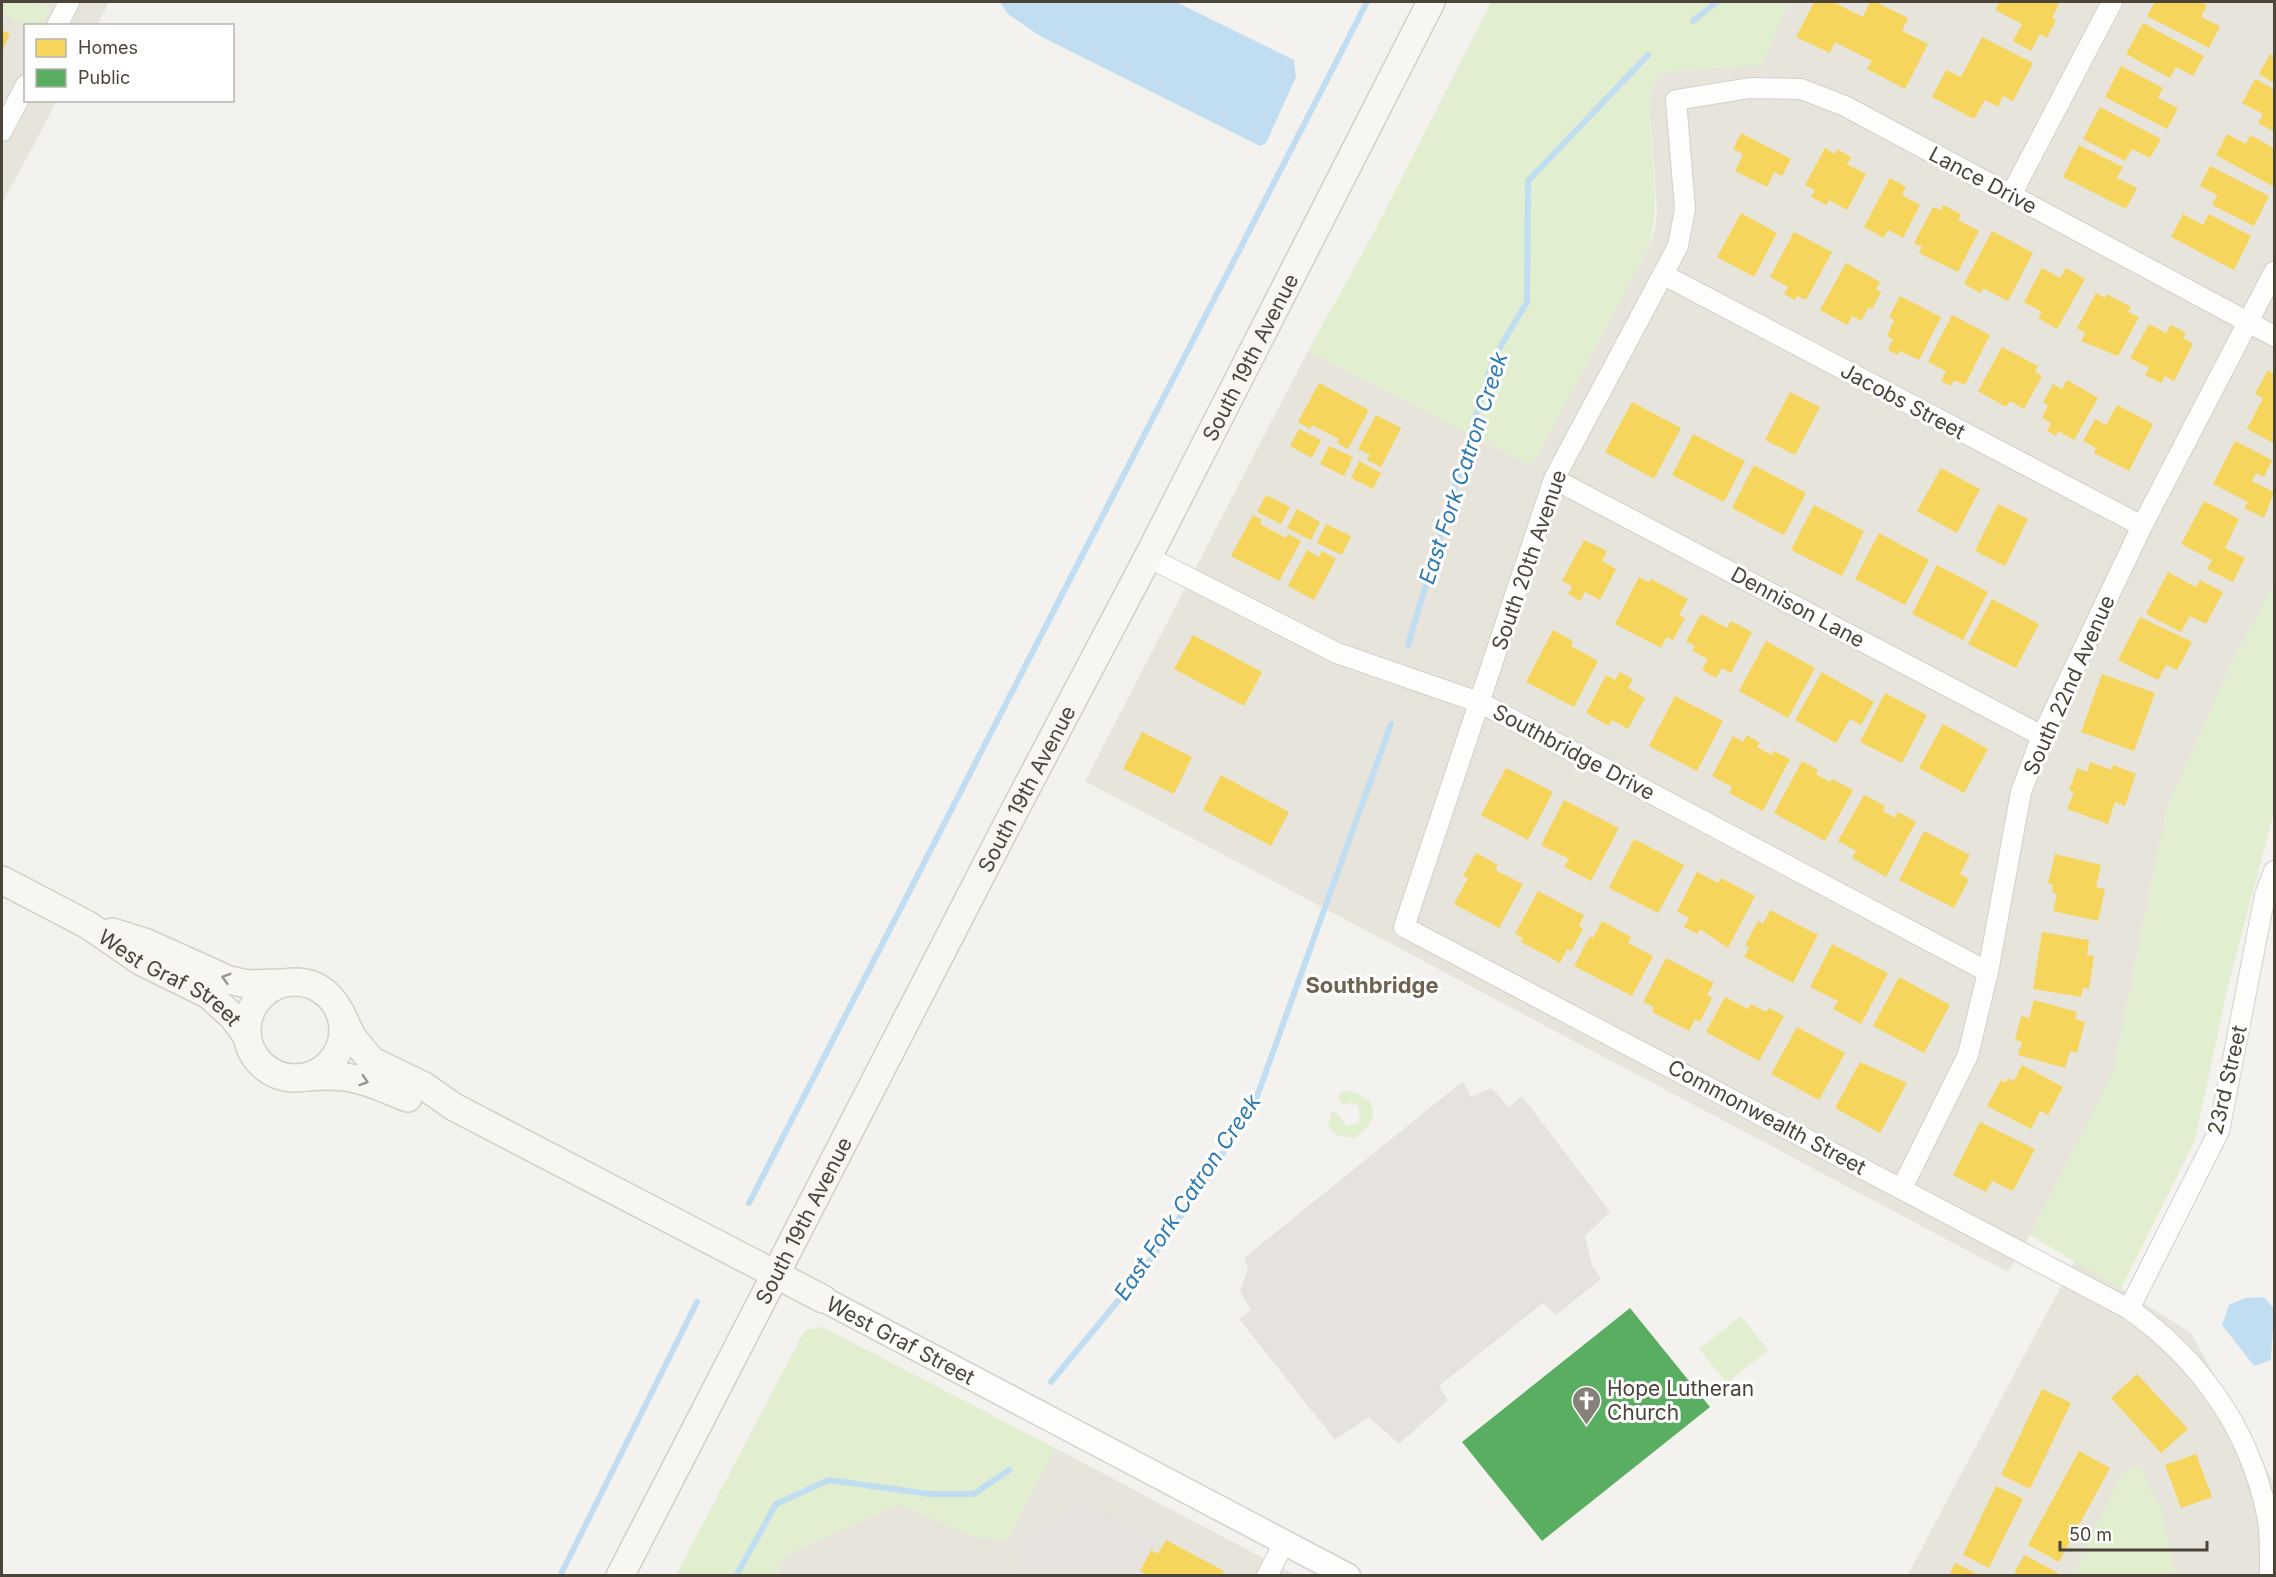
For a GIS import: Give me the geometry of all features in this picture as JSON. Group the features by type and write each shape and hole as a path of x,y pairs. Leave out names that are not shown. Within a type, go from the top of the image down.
{"main road":[{"name":"South 19th Avenue","path":"620,1575 777,1275 1009,821 1148,557 1431,2"},
{"name":"West Graf Street","path":"2,880 88,925 140,961 209,995 233,1017 247,1036"},
{"name":"West Graf Street","path":"88,925 147,943 229,980 247,984 284,983"},
{"path":"284,983 307,983 318,987 327,994 341,1013 343,1024 340,1048 327,1066 306,1077 283,1077 263,1066 250,1047 247,1036 250,1013 255,1002 273,987 284,983"},
{"name":"West Graf Street","path":"341,1013 352,1037 372,1061 424,1086 454,1107 823,1299"},
{"name":"West Graf Street","path":"306,1077 339,1075 363,1080 407,1098 454,1107"}],"street":[{"path":"58,24 69,2"},
{"path":"2011,195 2112,2"},
{"name":"Lance Drive","path":"1676,100 1750,88 1801,89 1845,106 2274,336"},
{"path":"2,131 24,89"},
{"name":"South 20th Avenue","path":"1404,927 1481,703 1554,479 1678,246 1685,208 1676,100"},
{"name":"South 22nd Avenue","path":"1902,1188 1968,1055 1988,972 2021,792 2042,736 2142,526 2274,272"},
{"name":"Jacobs Street","path":"1664,275 2142,526"},
{"name":"Dennison Lane","path":"1554,479 2042,736"},
{"name":"Southbridge Drive","path":"1148,557 1337,653 1481,703 1988,972"},
{"name":"23rd Street","path":"2129,1309 2219,1131 2265,895 2274,871"},
{"name":"Commonwealth Street","path":"1404,927 2129,1309 2177,1348 2229,1414 2252,1458 2271,1516 2270,1575"},
{"name":"West Graf Street","path":"823,1299 1348,1575"},
{"path":"1267,1575 1286,1541"}],"shaded area":[{"path":"2,2 109,2 98,24 24,24 24,102 56,102 2,204"},
{"path":"1788,2 2274,2 2274,584 2234,658 2167,808 2113,1073 2030,1235 2008,1272 1085,781 1308,351 1532,466 1647,251 1655,229 1657,209 1649,105 1651,85 1667,72 1764,57"},
{"path":"1463,1081 1471,1097 1491,1088 1509,1107 1522,1096 1610,1212 1585,1236 1592,1265 1601,1279 1556,1315 1543,1303 1439,1386 1448,1400 1399,1444 1369,1417 1335,1440 1239,1319 1251,1310 1240,1291 1248,1268 1244,1258"},
{"path":"2075,1260 2191,1333 2274,1483 2274,1575 1907,1576"},
{"path":"1055,1448 1295,1575 775,1576 786,1555 899,1504 974,1537 1008,1539"},
{"path":"1080,1499 1156,1541 1140,1570 1149,1575 1011,1576 1022,1549"}],"green space":[{"path":"2,2 34,2 50,10 42,24 24,25 2,13"},
{"path":"1491,2 1788,2 1771,47 1760,65 1667,72 1651,85 1650,127 1655,210 1647,251 1532,466 1308,351 1372,236"},
{"path":"2274,584 2274,812 2228,986 2195,1140 2121,1289 2030,1235 2113,1073 2167,808 2234,658"},
{"path":"1350,1091 1367,1100 1373,1112 1368,1125 1354,1138 1336,1135 1328,1126 1331,1112 1336,1112 1347,1126 1358,1123 1360,1118 1358,1106 1353,1103 1343,1104 1338,1098 1342,1092"},
{"path":"1741,1316 1768,1350 1727,1383 1699,1349"},
{"path":"823,1327 1055,1448 1008,1539 974,1537 899,1504 786,1555 775,1575 676,1575 805,1330"},
{"path":"2139,1466 2162,1511 2174,1567 2173,1575 2073,1575 2123,1471"}],"water":[{"path":"1000,2 1176,2 1294,60 1296,77 1266,143 1260,146 1040,36 1008,14"},
{"path":"2264,1297 2274,1309 2271,1360 2254,1366 2222,1325 2229,1305 2245,1298"}],"building: Homes":[{"path":"1814,2 1833,2 1863,17 1870,2 1876,2 1908,18 1902,31 1928,44 1905,89 1867,69 1872,61 1835,42 1830,53 1796,37"},
{"path":"1999,2 2055,2 2059,4 2052,18 2056,20 2047,38 2040,34 2031,51 2013,41 2022,24 1995,10"},
{"path":"2155,2 2200,2 2207,5 2201,17 2220,26 2209,48 2147,16"},
{"path":"2143,23 2204,56 2193,76 2176,67 2170,78 2126,54"},
{"path":"2,30 10,34 2,51"},
{"path":"1982,37 2033,63 2013,101 2003,96 1998,107 1985,100 1974,119 1932,97 1946,70 1961,77"},
{"path":"2270,54 2274,56 2274,83 2259,74"},
{"path":"2121,66 2163,88 2158,98 2178,108 2167,129 2105,97"},
{"path":"2255,79 2274,89 2274,132 2258,123 2263,114 2242,103"},
{"path":"2100,107 2161,139 2150,158 2132,149 2125,161 2083,139"},
{"path":"1741,133 1791,159 1782,176 1774,172 1767,187 1735,171 1743,154 1733,149"},
{"path":"2227,134 2246,144 2250,135 2274,148 2274,187 2216,155"},
{"path":"2079,145 2123,167 2117,178 2137,188 2126,209 2063,177"},
{"path":"1825,148 1835,154 1837,149 1851,157 1847,164 1866,174 1847,210 1829,200 1826,205 1811,197 1815,190 1805,185"},
{"path":"2210,166 2269,196 2254,226 2212,205 2217,195 2200,186"},
{"path":"1890,178 1906,187 1902,195 1920,205 1903,238 1888,230 1884,238 1864,227"},
{"path":"1943,205 1961,214 1958,220 1979,231 1958,272 1919,253 1922,247 1914,243 1933,207 1941,210"},
{"path":"1741,213 1777,233 1754,277 1717,257"},
{"path":"2183,214 2203,225 2209,214 2251,236 2234,270 2171,237"},
{"path":"1992,231 2033,253 2008,301 1983,288 1981,293 1964,284"},
{"path":"1794,232 1832,252 1806,300 1797,296 1795,300 1784,294 1788,287 1770,277"},
{"path":"1846,263 1880,282 1876,289 1881,292 1872,309 1869,307 1861,321 1852,316 1847,325 1820,310"},
{"path":"2042,268 2060,278 2066,268 2085,279 2057,329 2038,318 2042,312 2024,302"},
{"path":"2096,293 2105,298 2107,294 2131,307 2128,312 2139,317 2118,356 2081,341 2085,333 2077,328"},
{"path":"1900,296 1941,317 1919,360 1900,351 1898,355 1888,350 1893,339 1887,336 1894,320 1889,317"},
{"path":"1952,315 1990,335 1965,385 1954,380 1951,386 1941,381 1946,371 1928,362"},
{"path":"2149,324 2166,333 2171,325 2186,333 2183,338 2193,344 2174,381 2165,376 2161,383 2145,375 2149,368 2130,358"},
{"path":"2002,347 2038,366 2035,372 2042,376 2024,409 2010,401 2006,407 1978,391"},
{"path":"2268,370 2274,374 2273,443 2247,429 2263,398 2255,394"},
{"path":"2067,380 2098,398 2074,440 2058,431 2056,436 2047,431 2051,423 2042,418 2048,405 2043,402 2053,384 2062,389"},
{"path":"1319,383 1369,410 1348,449 1337,443 1339,439 1312,425 1310,429 1298,422"},
{"path":"1790,392 1820,407 1795,455 1765,440"},
{"path":"1632,402 1681,428 1654,479 1605,452"},
{"path":"2117,405 2153,424 2129,471 2094,453 2096,448 2083,441 2095,419 2106,425"},
{"path":"1376,415 1401,428 1381,467 1367,460 1370,455 1358,449"},
{"path":"1299,429 1321,440 1312,458 1290,446"},
{"path":"1693,434 1745,461 1724,502 1672,475"},
{"path":"2235,441 2272,460 2264,477 2256,473 2252,481 2274,492 2264,518 2244,508 2248,502 2213,484"},
{"path":"1329,446 1353,457 1344,476 1320,464"},
{"path":"1359,461 1381,473 1373,489 1351,478"},
{"path":"1754,465 1806,493 1784,535 1732,508"},
{"path":"1941,468 1980,489 1957,533 1917,511"},
{"path":"1266,495 1290,507 1281,524 1257,512"},
{"path":"2204,501 2239,519 2225,548 2245,558 2233,582 2207,569 2212,560 2181,544"},
{"path":"1998,504 2028,519 2005,566 1975,551"},
{"path":"1814,505 1864,531 1842,576 1791,550"},
{"path":"1297,509 1320,522 1311,540 1287,528"},
{"path":"1253,515 1262,520 1260,524 1286,538 1288,534 1301,541 1279,581 1231,556"},
{"path":"1326,524 1351,536 1342,555 1317,543"},
{"path":"1879,533 1929,560 1905,605 1855,579"},
{"path":"1584,540 1607,551 1602,561 1616,569 1600,600 1585,592 1580,601 1568,594 1572,586 1562,581"},
{"path":"1307,550 1319,557 1322,551 1336,559 1314,600 1288,586"},
{"path":"1937,565 1988,592 1963,640 1912,614"},
{"path":"2168,572 2196,587 2200,580 2223,592 2206,624 2190,616 2181,632 2146,614"},
{"path":"1639,577 1649,582 1651,579 1688,599 1679,615 1685,618 1673,640 1667,637 1661,648 1615,624"},
{"path":"1992,599 2039,624 2016,668 1968,644"},
{"path":"1701,614 1727,628 1731,621 1752,632 1731,673 1722,668 1716,678 1702,670 1708,659 1692,651 1695,646 1686,641"},
{"path":"2140,617 2192,642 2177,670 2166,665 2158,680 2118,660"},
{"path":"1553,630 1573,641 1571,646 1598,661 1574,707 1526,682"},
{"path":"1193,635 1262,672 1244,706 1174,669"},
{"path":"1766,641 1815,668 1788,718 1739,691"},
{"path":"1620,672 1633,679 1628,688 1645,698 1628,729 1612,720 1609,726 1586,713 1606,675 1615,680"},
{"path":"1822,672 1874,702 1861,725 1850,719 1836,743 1795,720"},
{"path":"2102,674 2155,693 2134,751 2081,732"},
{"path":"1885,693 1927,715 1902,763 1860,742"},
{"path":"1675,696 1723,721 1697,771 1649,746"},
{"path":"1943,724 1988,749 1964,793 1919,768"},
{"path":"1142,732 1192,757 1174,794 1123,769"},
{"path":"1747,735 1760,743 1757,747 1772,755 1774,751 1790,759 1763,811 1729,793 1732,787 1712,776 1733,736 1743,742"},
{"path":"1802,761 1818,770 1816,774 1830,782 1832,779 1853,790 1825,841 1774,813"},
{"path":"2090,762 2112,770 2113,765 2136,774 2125,806 2115,802 2108,824 2067,809 2074,792 2069,790 2077,768 2087,772"},
{"path":"1506,768 1553,792 1528,840 1481,815"},
{"path":"1221,775 1289,812 1271,846 1203,810"},
{"path":"1864,795 1885,806 1883,811 1895,818 1898,812 1916,822 1886,877 1852,858 1856,851 1838,841"},
{"path":"1564,800 1619,828 1591,881 1564,867 1569,859 1541,845"},
{"path":"1924,831 1970,855 1960,874 1969,879 1954,908 1899,880"},
{"path":"1634,839 1684,865 1658,913 1609,888"},
{"path":"1476,853 1498,865 1495,870 1523,884 1499,928 1454,904 1468,878 1463,876"},
{"path":"2055,854 2101,865 2096,887 2105,889 2098,921 2053,911 2057,894 2052,892 2053,885 2048,883"},
{"path":"1697,872 1718,883 1721,878 1755,896 1728,948 1700,929 1697,934 1684,927 1689,918 1677,911"},
{"path":"1538,891 1584,915 1579,926 1583,929 1571,951 1567,949 1560,963 1521,942 1523,938 1515,934"},
{"path":"1770,910 1818,935 1793,983 1744,957 1749,947 1745,945 1758,921 1763,924"},
{"path":"1602,921 1631,937 1628,943 1653,956 1632,996 1574,966 1590,936 1593,938"},
{"path":"2042,932 2089,940 2087,955 2094,956 2089,989 2083,988 2081,997 2033,989"},
{"path":"1832,944 1888,973 1861,1024 1833,1009 1838,1001 1810,987"},
{"path":"1666,958 1714,983 1707,995 1712,998 1700,1022 1695,1019 1689,1031 1652,1012 1654,1007 1643,1002"},
{"path":"1899,977 1950,1005 1924,1053 1873,1026"},
{"path":"1725,997 1748,1009 1751,1004 1766,1012 1769,1008 1784,1016 1759,1061 1706,1032"},
{"path":"2034,1000 2077,1012 2075,1019 2085,1022 2077,1053 2070,1051 2065,1068 2018,1055 2022,1042 2015,1040 2021,1016 2029,1018"},
{"path":"1797,1027 1845,1053 1819,1100 1771,1074"},
{"path":"1860,1062 1907,1083 1880,1133 1835,1108"},
{"path":"2022,1065 2063,1087 2048,1115 2040,1111 2031,1129 1987,1106 2001,1080 2006,1083 2008,1078 2014,1081"},
{"path":"1980,1122 2035,1149 2013,1191 1992,1181 1986,1192 1953,1175"},
{"path":"2137,1374 2188,1429 2161,1453 2111,1398"},
{"path":"2042,1389 2071,1403 2030,1489 2001,1475"},
{"path":"2079,1451 2110,1468 2059,1562 2028,1545"},
{"path":"2196,1454 2212,1497 2181,1508 2165,1465"},
{"path":"1996,1486 2023,1499 1989,1568 1963,1555"},
{"path":"1166,1540 1224,1571 1221,1576 1149,1576 1140,1571 1151,1550 1158,1554"},
{"path":"2024,1555 2058,1573 2057,1576 2013,1576"},
{"path":"1955,1563 1981,1576 1949,1576"}],"building: Public":[{"path":"1630,1308 1710,1407 1542,1541 1462,1442"}],"waterway":[{"path":"749,1203 1367,2"},
{"name":"East Fork Catron Creek","path":"1693,21 1717,2"},
{"name":"East Fork Catron Creek","path":"1408,645 1493,359 1527,302 1528,181 1648,55"},
{"name":"East Fork Catron Creek","path":"1051,1382 1141,1273 1211,1172 1255,1102 1391,724"},
{"path":"560,1576 697,1302"},
{"name":"East Fork Catron Creek","path":"736,1576 776,1504 829,1480 929,1494 974,1494 1009,1470"}],"place":[{"name":"Hope Lutheran Church","path":"1586,1426"}],"district":[{"name":"Southbridge","path":"1372,985"}]}
